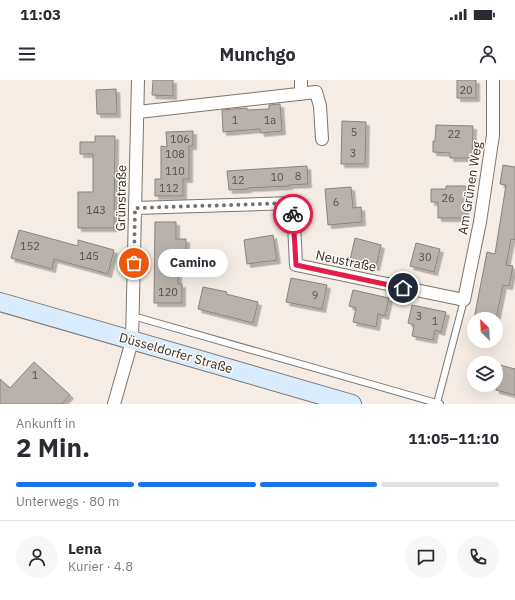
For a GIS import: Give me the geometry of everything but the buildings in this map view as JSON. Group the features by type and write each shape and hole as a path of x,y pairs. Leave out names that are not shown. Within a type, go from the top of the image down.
{"main road":[{"name":"Düsseldorfer Straße","path":"0,302 352,404"}],"street":[{"name":"Grünstraße","path":"114,404 132,341 138,80"},
{"path":"301,80 301,94"},
{"name":"Am Grünen Weg","path":"464,300 480,222 493,135 493,80"},
{"path":"138,112 316,92 320,106 322,139"},
{"name":"Neustraße","path":"135,208 293,203 296,265 464,300"}],"lane":[{"path":"133,316 439,404 464,300"}],"way so far":[{"path":"134,263 135,208 293,203 293,214"}],"place":[{"name":"Camino","path":"134,263"}],"route":[{"path":"293,214 296,265 403,288"}]}
